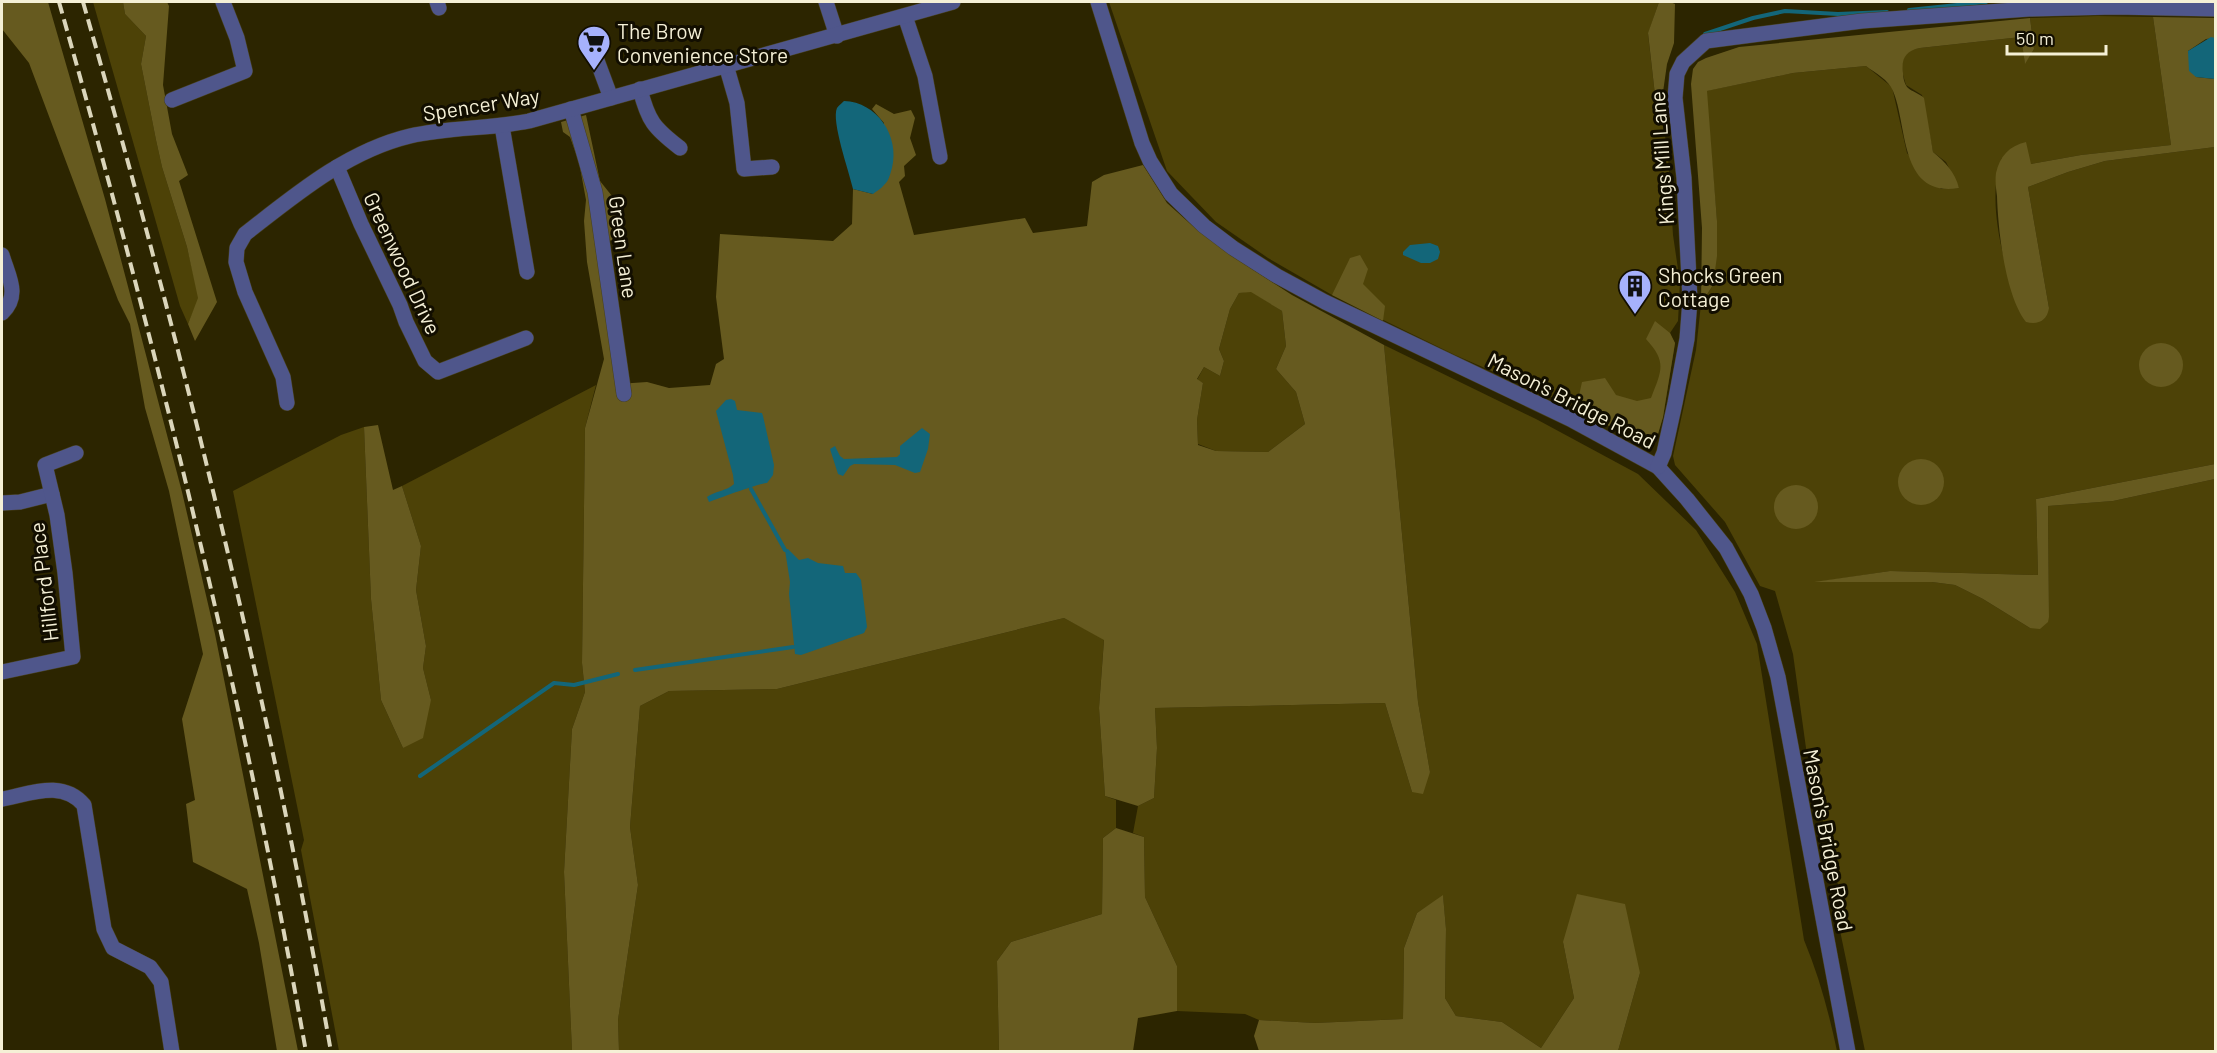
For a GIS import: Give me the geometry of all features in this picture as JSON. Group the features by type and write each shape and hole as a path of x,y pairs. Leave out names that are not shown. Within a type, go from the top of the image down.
{"street":[{"path":"172,100 245,71 237,38 223,2"},
{"path":"826,2 837,36"},
{"name":"Spencer Way","path":"287,403 283,377 245,292 236,262 237,248 245,234 337,167 383,144 409,137 440,131 502,126 529,121 953,2"},
{"name":"Mason's Bridge Road","path":"1098,2 1149,161 1171,194 1204,226 1233,248 1325,303 1566,417 1658,467 1726,548 1751,594 1764,628 1778,677 1848,1052"},
{"name":"Kings Mill Lane","path":"1658,467 1664,453 1675,403 1687,339 1690,300 1684,178 1675,98 1677,74 1683,62 1706,41 1862,21 2030,9 2115,7 2216,9"},
{"path":"905,16 925,76 940,157"},
{"path":"589,39 611,98"},
{"path":"726,65 737,103 744,169 772,167"},
{"path":"640,89 650,121 680,148"},
{"name":"Green Lane","path":"572,109 595,192 624,394"},
{"path":"502,126 527,272"},
{"name":"Greenwood Drive","path":"337,167 425,360 438,372 526,338"},
{"path":"2,255 13,292 10,302 2,313"},
{"name":"Hillford Place","path":"2,672 73,657 57,515 52,494 39,467 76,453"},
{"path":"2,503 20,502 52,494"},
{"path":"2,799 57,789 75,795 84,805 104,929 113,948 150,967 161,982 172,1052"}],"shaded area":[{"path":"2,2 48,2 105,199 182,492 215,634 298,1051 277,1051 259,943 247,889 193,862 186,804 195,800 182,719 203,654 169,491 145,408 130,324 118,300 29,63 2,29"},
{"path":"93,2 123,2 125,14 146,36 141,64 156,140 187,247 199,298 188,324 180,306"},
{"path":"123,2 167,2 169,6 163,85 172,134 188,175 179,181 217,302 195,341 188,324 198,298 187,247 156,140 141,64 146,36 125,14"},
{"path":"1109,2 1659,2 1648,34 1655,95 1661,106 1668,157 1673,235 1680,283 1678,321 1670,333 1675,343 1663,417 1655,444 1647,446 1563,402 1455,355 1332,295 1268,258 1216,222 1167,171"},
{"path":"1659,2 1675,4 1674,43 1667,64 1661,106 1655,95 1648,33"},
{"path":"2153,17 2171,145 2081,155 2031,164 2002,158 1997,175 1996,214 2003,254 2019,309 2049,308 2028,187 2105,161 2215,147 2215,464 2036,499 2038,575 1890,571 1818,582 1932,582 1955,585 2030,628 2049,617 2048,506 2113,501 2215,479 2215,1051 1865,1051 1838,921 1846,919 1806,748 1793,654 1775,591 1760,586 1725,522 1675,465 1673,456 1696,350 1701,304 1713,285 1717,221 1706,91 1793,73 1866,66 1892,87 1907,153 1941,189 1959,188 1946,162 1933,152 1922,95 1906,85 1902,66 1904,57 1920,48 2021,37 2025,63 2034,49 2030,18"},
{"path":"2153,17 2215,18 2215,38 2206,39 2188,51 2196,77 2215,79 2215,147 2105,161 2028,187 2049,308 2041,321 2026,322 2013,296 2001,244 1996,182 2000,162 2010,149 2026,142 2031,164 2081,155 2171,145"},
{"path":"2030,18 2034,49 2025,64 2021,37 1920,48 1908,53 1904,59 1903,75 1906,85 1924,98 1933,152 1949,168 1959,188 1940,188 1925,182 1916,171 1909,156 1893,91 1885,80 1866,66 1793,73 1707,91 1717,221 1717,256 1713,285 1701,304 1702,228 1691,84 1693,69 1698,62 1739,47"},
{"path":"876,104 894,114 911,110 915,118 910,138 916,155 904,166 905,176 899,182 914,235 1025,218 1033,233 1087,226 1092,182 1104,175 1143,165 1167,203 1195,228 1292,295 1384,345 1418,702 1430,772 1423,794 1412,792 1385,703 1155,708 1157,748 1154,798 1138,806 1105,796 1099,708 1104,640 1064,618 777,689 669,691 640,706 630,827 638,885 618,1020 619,1051 572,1051 564,872 572,729 585,692 582,663 585,428 604,359 587,262 584,221 586,200 579,162 570,137 563,132 561,122 586,115 600,181 616,201 621,228 616,240 597,242 618,384 647,382 669,388 710,385 716,364 724,359 716,297 720,234 833,241 852,224 853,189 873,194 884,123 872,109","holes":["1251,292 1282,311 1286,346 1276,369 1296,392 1305,424 1268,452 1216,451 1198,445 1197,420 1203,383 1197,379 1204,367 1220,376 1224,361 1219,349 1230,309 1239,293"]},
{"path":"1360,255 1368,269 1363,284 1385,306 1383,321 1332,295 1350,258"},
{"path":"1251,291 1282,311 1286,346 1276,369 1296,392 1305,424 1268,452 1216,451 1198,444 1197,420 1203,383 1197,380 1204,367 1220,376 1224,361 1219,349 1230,309 1239,293"},
{"path":"1655,321 1670,333 1675,343 1663,417 1655,444 1647,446 1579,410 1578,400 1582,382 1605,378 1616,395 1637,401 1651,398 1660,373 1660,360 1646,339"},
{"path":"2161,343 2170,344 2177,349 2182,356 2182,374 2177,381 2170,386 2161,387 2152,386 2145,381 2140,374 2139,365 2140,356 2145,349 2152,344"},
{"path":"1384,345 1536,419 1638,474 1696,530 1735,592 1757,644 1804,940 1823,995 1837,1051 1618,1051 1640,973 1563,942 1574,998 1541,1048 1502,1022 1456,1016 1445,998 1446,929 1443,896 1417,913 1404,948 1403,1019 1315,1023 1259,1020 1245,1014 1177,1011 1177,966 1145,897 1144,837 1133,833 1138,806 1154,798 1157,748 1155,708 1385,703 1412,792 1430,772 1418,702"},
{"path":"596,385 585,428 582,663 585,692 572,729 564,872 572,1051 339,1051 301,850 304,840 233,491 341,435 364,427 371,599 381,700 403,748 431,700 423,668 426,646 416,590 421,546 402,486"},
{"path":"378,425 393,490 402,486 421,546 416,590 426,646 423,668 431,700 423,738 403,748 381,700 371,599 364,427"},
{"path":"1921,459 1937,466 1944,482 1937,498 1921,505 1905,498 1898,482 1905,466"},
{"path":"2215,464 2215,479 2113,501 2048,506 2049,617 2048,622 2040,629 2030,628 1955,585 1932,582 1814,582 1890,571 2038,575 2036,499"},
{"path":"1796,485 1811,492 1818,507 1811,522 1796,529 1781,522 1774,507 1781,492"},
{"path":"1064,618 1104,639 1099,708 1105,796 1116,800 1116,828 1103,838 1102,914 1011,942 997,961 999,1051 619,1052 618,1020 638,885 630,827 640,706 669,691 777,689"},
{"path":"1116,828 1144,837 1145,897 1177,966 1177,1011 1138,1018 1133,1051 999,1051 997,961 1011,942 1102,914 1103,838"},
{"path":"1577,894 1625,904 1640,973 1618,1051 1259,1051 1254,1036 1259,1020 1315,1023 1403,1019 1404,948 1417,913 1443,895 1446,929 1445,998 1456,1016 1502,1022 1541,1048 1574,998 1563,942"}],"water":[{"path":"2211,37 2215,38 2215,79 2196,77 2189,71 2188,51"},
{"path":"844,101 867,107 876,114 889,133 893,144 894,156 887,182 873,194 853,189 836,124 837,108"},
{"path":"1430,243 1438,246 1440,252 1438,259 1430,263 1421,263 1403,255 1410,245"},
{"path":"726,400 735,401 737,410 762,413 774,465 773,475 767,483 709,502 707,497 734,484 716,411"},
{"path":"922,428 930,434 928,449 920,472 915,473 895,465 854,464 843,476 838,474 830,449 835,446 844,459 897,457 900,454 900,446"},
{"path":"788,549 799,560 808,558 818,563 843,566 845,573 856,573 861,580 867,627 864,633 801,655 795,654 789,594 790,582 785,550"}],"waterway":[{"path":"1909,10 1986,2"},
{"path":"1705,34 1753,18 1785,11 1838,14 1887,12"},
{"path":"751,489 785,550"},
{"path":"635,670 793,647"},
{"path":"420,776 554,683 574,685 618,674"}],"railway":[{"path":"59,2 130,262 196,524 255,787 306,1052"},
{"path":"83,2 155,262 221,524 280,787 331,1052"}],"place":[{"name":"The Brow Convenience Store","path":"594,71"},
{"name":"Shocks Green Cottage","path":"1635,315"}]}
